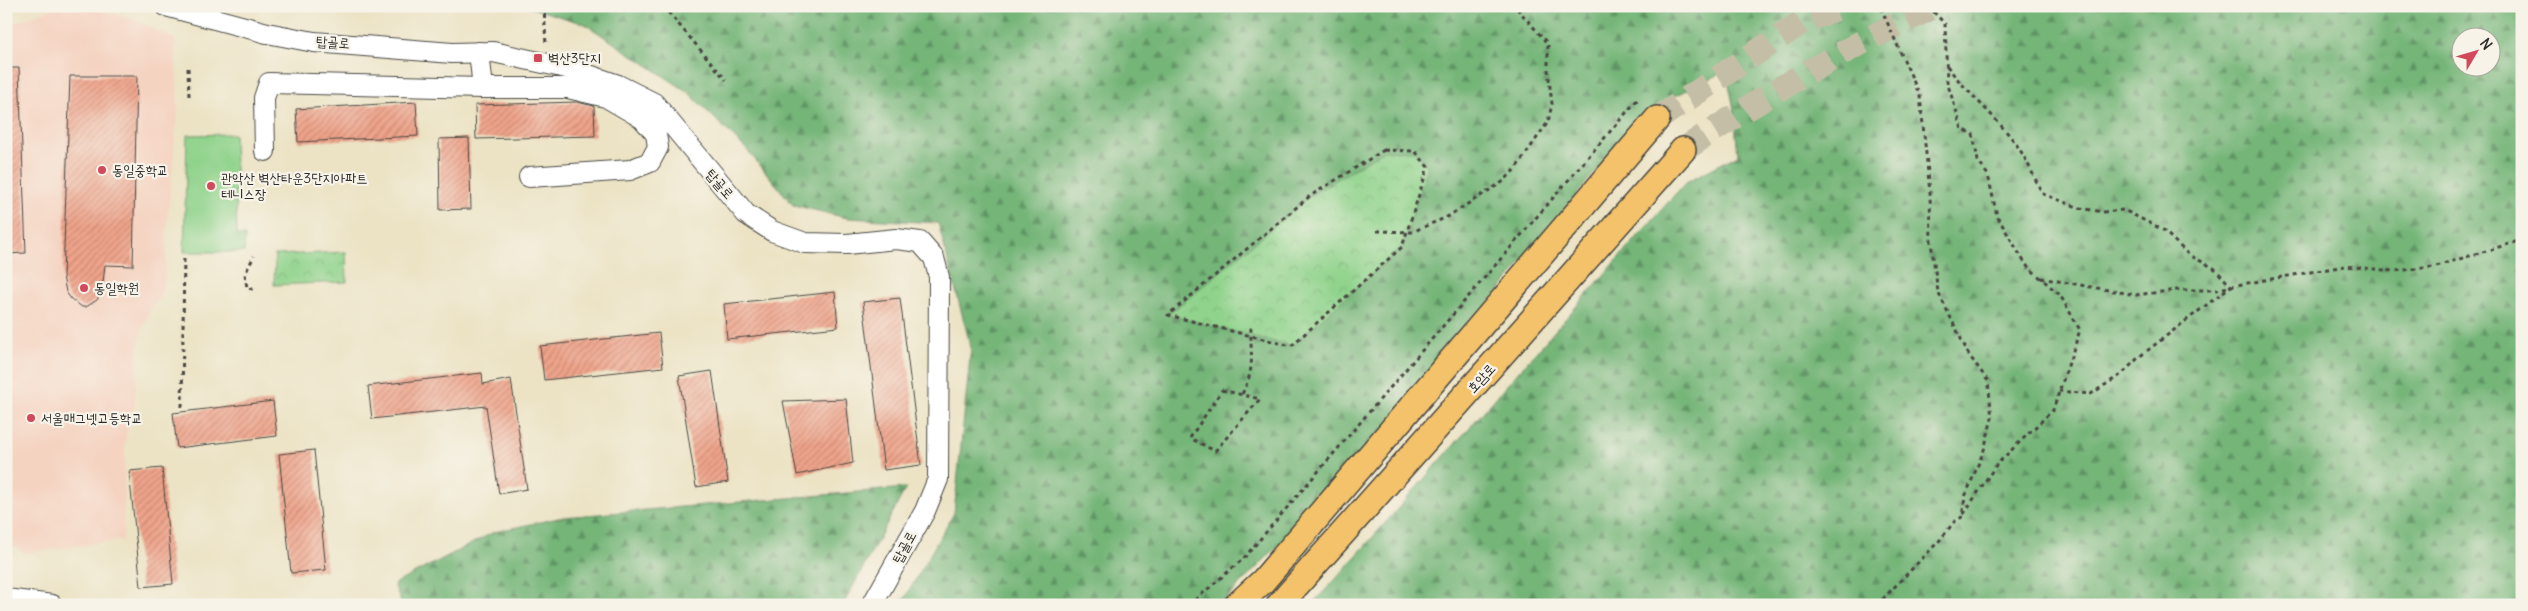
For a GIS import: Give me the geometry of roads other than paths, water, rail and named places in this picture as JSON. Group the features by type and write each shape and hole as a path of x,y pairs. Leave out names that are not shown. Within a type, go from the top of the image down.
{"main road":[{"path":"1237,605 1262,581 1657,119"},
{"name":"호암로","path":"1279,605 1683,150"}],"street":[{"name":"탑골로","path":"166,6 199,10 267,33 314,42 452,53 493,52 571,69 618,85 654,103 746,214 772,231 805,243 847,244 896,239 920,242 934,258 938,277 938,479 925,511 872,605"},
{"path":"479,52 483,88"},
{"path":"265,151 264,98 269,83 568,88 606,97 642,118 656,134 658,147 650,162 630,170 529,177"},
{"path":"6,599 52,605"}],"tunnel":[{"path":"1657,119 1802,22 1842,6"},
{"path":"1683,150 1744,110 1806,73 1870,38 1935,6"}],"place":[{"name":"벽산3단지","path":"538,58"},
{"name":"동일중학교","path":"102,170"},
{"name":"관악산 벽산타운3단지아파트 테니스장","path":"211,186"},
{"name":"동일학원","path":"84,288"},
{"name":"서울매그넷고등학교","path":"31,418"}]}
